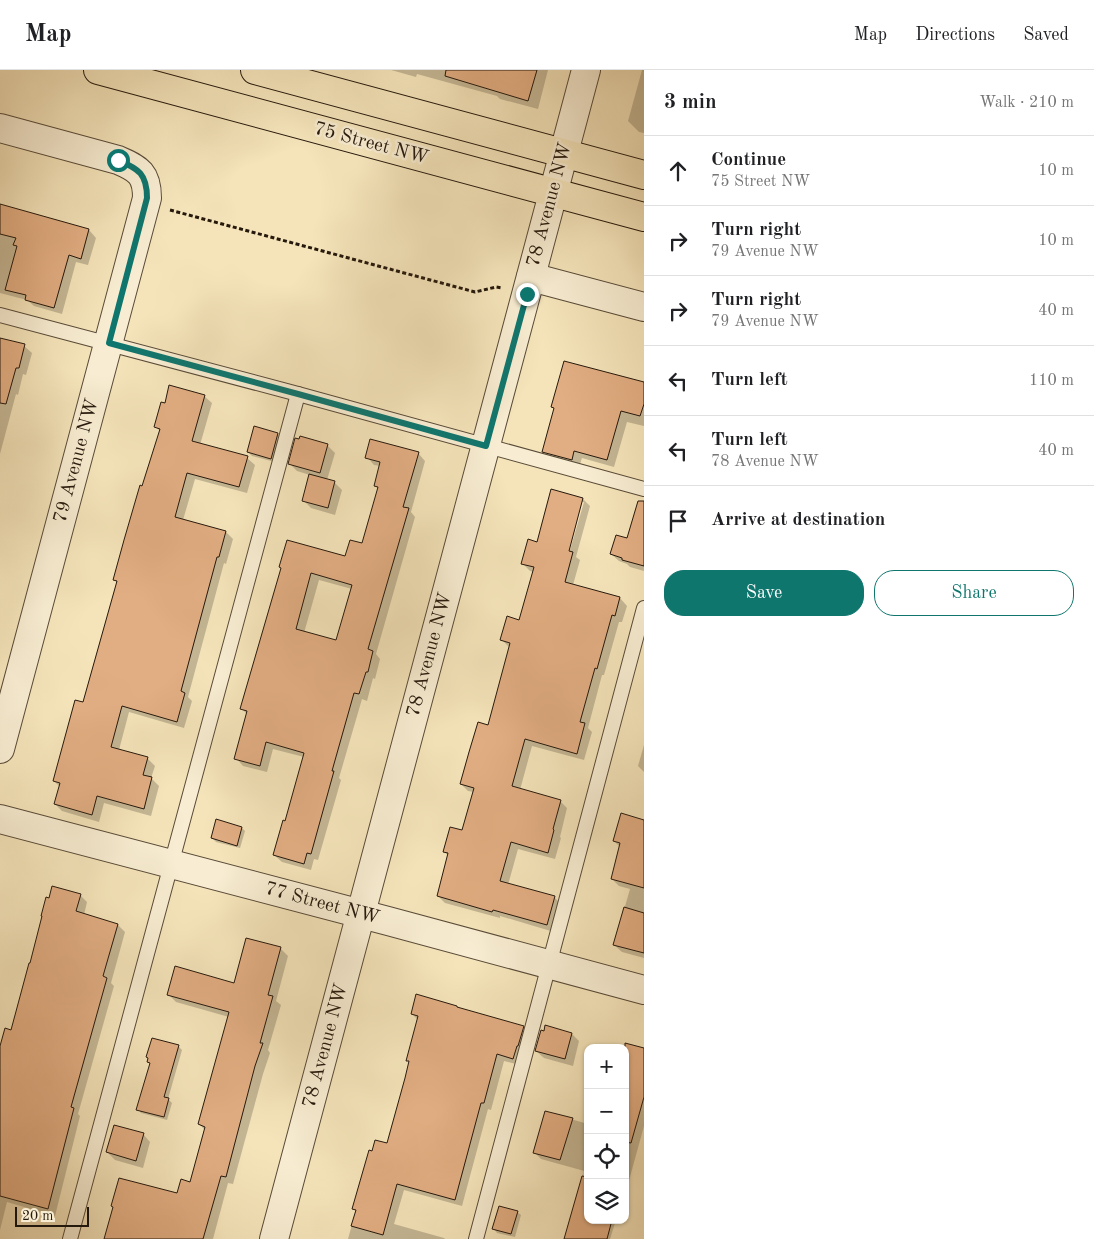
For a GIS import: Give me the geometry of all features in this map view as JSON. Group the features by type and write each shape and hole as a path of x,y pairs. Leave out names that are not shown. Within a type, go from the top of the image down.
{"main road":[{"name":"75 Street NW","path":"98,70 644,217"},
{"path":"255,70 644,175"}],"street":[{"name":"78 Avenue NW","path":"274,1239 586,70"},
{"name":"79 Avenue NW","path":"0,128 118,160 131,166 142,174 146,180 147,198 0,749"},
{"path":"532,277 644,307"},
{"name":"77 Street NW","path":"0,819 644,990"}],"lane":[{"path":"0,315 644,489"},
{"path":"70,1239 298,394"},
{"path":"476,1239 644,608"}],"path":[{"path":"162,208 475,292 496,287 505,288"}],"building":[{"path":"446,70 537,70 528,101 445,76"},
{"path":"0,204 89,229 81,259 69,255 54,308 25,300 26,295 5,290 17,246 13,245 16,238 0,234"},
{"path":"0,338 25,344 19,368 16,368 6,404 0,403"},
{"path":"564,361 644,382 644,404 640,416 621,411 607,460 574,451 572,460 542,452 554,408 551,407"},
{"path":"169,385 205,395 192,441 248,456 239,487 187,473 175,517 226,531 219,557 217,557 181,691 185,693 177,722 122,706 111,747 148,757 143,775 152,777 144,809 97,796 92,815 54,804 60,783 53,781 75,700 83,702 117,581 113,580 124,540 140,485 142,486 160,429 154,427 161,402 165,403"},
{"path":"254,426 278,433 271,459 247,452"},
{"path":"300,436 328,444 320,473 288,464 295,438 299,439"},
{"path":"370,439 419,452 403,507 409,508 368,649 373,651 368,672 366,672 359,694 354,693 311,854 307,853 304,864 273,855 283,820 285,821 304,753 266,742 260,766 234,759 247,711 240,709 281,568 279,567 287,540 345,556 350,540 362,543 378,487 374,486 380,462 365,458","holes":["311,573 352,585 336,640 296,629"]},
{"path":"309,474 335,481 328,508 302,501"},
{"path":"551,489 583,498 569,551 573,552 565,582 620,597 615,616 612,615 597,669 595,668 580,722 585,723 577,754 525,739 512,786 561,800 548,853 511,842 500,881 555,896 547,925 437,896 448,853 443,852 450,827 462,830 474,788 460,784 478,722 488,725 510,643 500,640 507,616 519,620 534,567 521,564 528,539 537,542"},
{"path":"638,501 644,501 644,566 622,560 622,558 610,554 616,535 627,538"},
{"path":"621,813 644,820 644,888 611,879 620,843 613,841"},
{"path":"216,819 242,827 237,846 211,838"},
{"path":"52,886 81,894 76,911 118,924 103,976 107,978 71,1107 74,1108 48,1209 0,1196 0,1046 5,1028 11,1030 46,897 49,898"},
{"path":"624,907 644,913 644,953 613,945"},
{"path":"246,938 281,947 268,995 273,996 260,1043 263,1043 255,1066 226,1177 221,1176 203,1239 104,1239 119,1178 177,1193 181,1179 190,1182 205,1127 198,1124 229,1012 167,995 175,966 234,983"},
{"path":"416,994 524,1026 513,1059 497,1054 484,1103 481,1103 455,1200 397,1184 383,1235 351,1226 356,1210 352,1209 369,1150 372,1151 375,1140 387,1143 405,1078 409,1061 406,1061 418,1016 411,1014"},
{"path":"545,1025 572,1033 565,1059 535,1051 541,1030 544,1031"},
{"path":"152,1038 179,1045 164,1097 169,1098 164,1117 136,1110 150,1063 147,1062 148,1058 146,1057"},
{"path":"629,1044 644,1048 644,1097 631,1143 629,1143"},
{"path":"545,1111 573,1118 560,1160 533,1153"},
{"path":"114,1125 144,1133 136,1161 106,1152"},
{"path":"582,1176 584,1176 584,1224 611,1224 607,1239 564,1239"},
{"path":"499,1206 518,1211 511,1234 492,1229"}],"route":[{"path":"118,160 142,174 146,180 147,198 109,343 486,446 527,294"}]}
